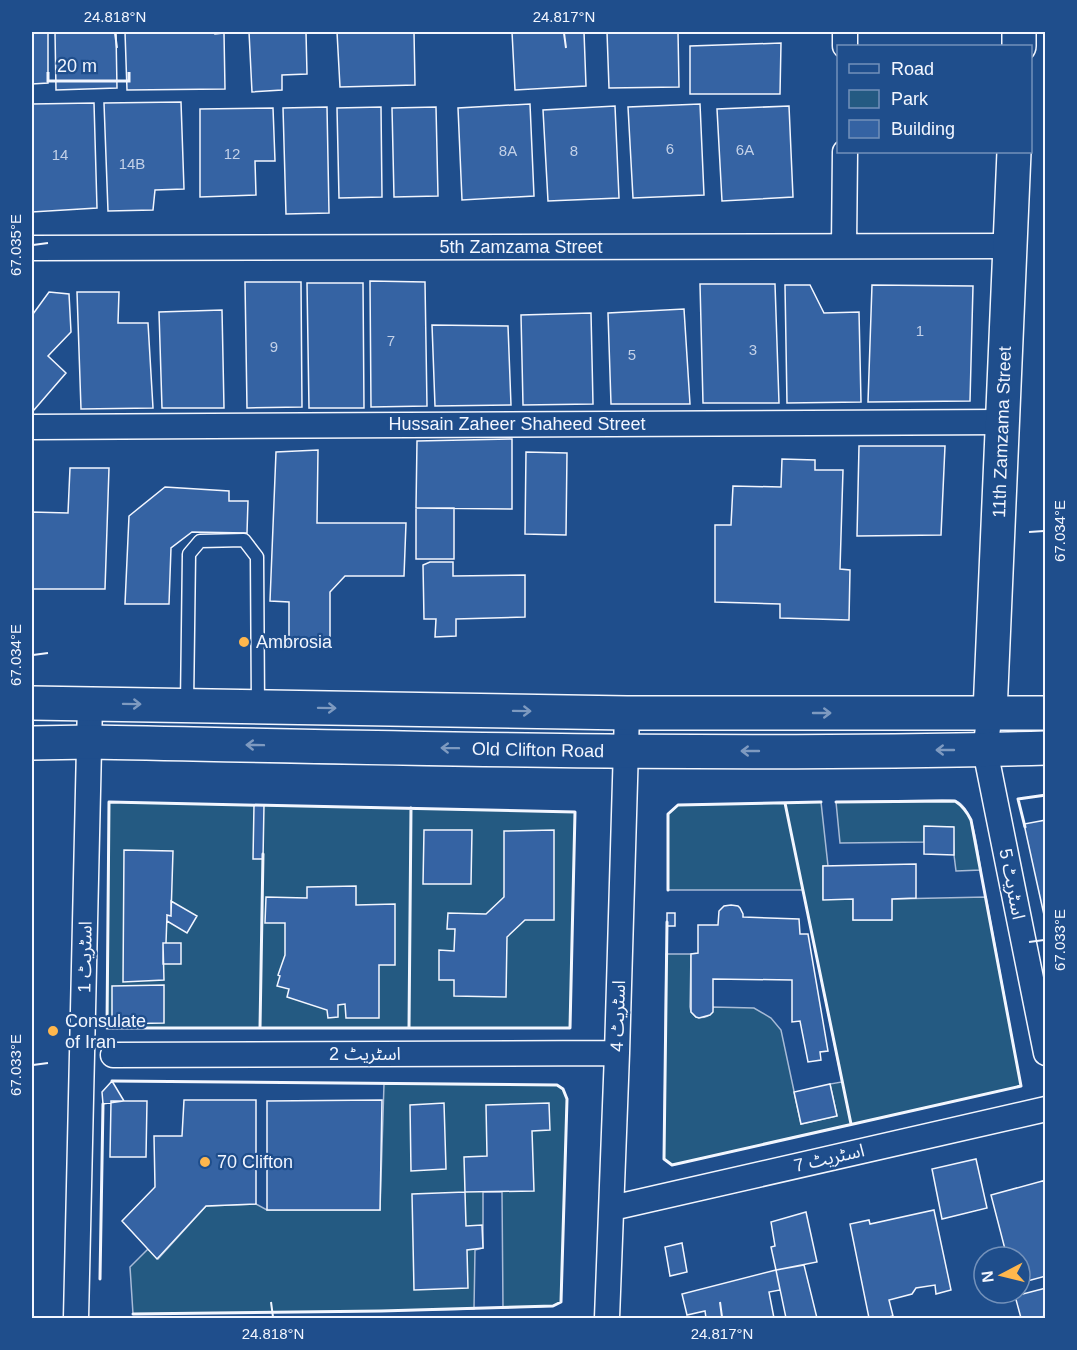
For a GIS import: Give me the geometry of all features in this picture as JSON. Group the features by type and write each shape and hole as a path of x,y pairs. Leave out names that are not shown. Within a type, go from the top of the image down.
{"street":[{"path":"844,153 844,246"},
{"name":"11th Zamzama Street","path":"990,713 1014,153"},
{"name":"5th Zamzama Street","path":"32,248 1010,246"},
{"name":"Hussain Zaheer Shaheed Street","path":"32,427 1002,422"},
{"path":"32,703 627,713 1046,713"},
{"name":"اسٹریٹ 1","path":"76,1318 90,704"},
{"name":"اسٹریٹ 4","path":"607,1318 627,713"},
{"name":"اسٹریٹ 5","path":"990,713 985,750 1046,1053"},
{"name":"Old Clifton Road","path":"32,743 90,742 626,752 1046,748"},
{"name":"اسٹریٹ 2","path":"113,1055 617,1053"},
{"name":"اسٹریٹ 7","path":"612,1208 1046,1108"}],"lane":[{"path":"187,705 189,554 200,541 244,540 257,557 258,707"}],"green space":[{"path":"956,801 967,813 974,832 981,870 956,871 953,827 924,827 924,842 840,843 836,802"},
{"path":"109,802 575,812 570,1028 107,1028"},
{"path":"821,802 828,866 823,866 823,899 853,899 853,920 891,920 892,899 986,897 1021,1086 672,1165 664,1159 666,954 691,954 690,1007 696,1017 708,1016 713,1007 754,1008 771,1018 781,1030 801,1124 837,1116 830,1084 842,1082 803,890 668,890 668,814 678,805"},
{"path":"384,1084 557,1085 563,1089 567,1099 561,1302 553,1306 503,1308 502,1192 483,1192 483,1248 475,1250 474,1309 133,1314 130,1267 148,1249 158,1259 206,1206 256,1204 267,1210 380,1210"}],"building":[{"path":"32,32 48,32 48,83 32,84"},
{"path":"55,32 116,32 117,88 56,90"},
{"path":"125,32 224,33 225,89 127,90"},
{"path":"249,32 306,32 307,74 282,75 282,90 252,92"},
{"path":"337,32 414,32 415,85 340,87"},
{"path":"512,32 584,32 586,86 515,90"},
{"path":"607,32 678,32 679,87 609,88"},
{"path":"781,43 780,94 690,94 690,46"},
{"path":"181,102 184,189 155,190 153,210 108,211 104,103"},
{"path":"94,103 97,208 32,212 32,104"},
{"path":"530,104 534,196 462,200 458,108"},
{"path":"700,104 704,195 633,198 628,107"},
{"path":"615,106 619,198 548,201 543,110"},
{"path":"789,106 793,197 722,201 717,109"},
{"path":"327,107 329,213 286,214 283,108"},
{"path":"381,107 382,197 339,198 337,108"},
{"path":"436,107 438,196 394,197 392,108"},
{"path":"273,108 275,161 255,161 256,195 200,197 200,109"},
{"path":"370,281 425,282 427,406 371,407"},
{"path":"245,282 301,282 302,407 247,408"},
{"path":"307,283 363,283 364,408 309,408"},
{"path":"700,284 775,284 779,403 703,403"},
{"path":"785,285 810,285 824,313 859,312 861,402 787,403"},
{"path":"872,285 973,286 970,401 868,402"},
{"path":"49,292 69,294 71,332 48,356 66,373 32,410 32,312 33,314"},
{"path":"77,292 119,292 118,323 148,323 153,408 81,409"},
{"path":"684,309 690,404 611,404 608,313"},
{"path":"222,310 224,408 162,408 159,312"},
{"path":"591,313 593,404 523,405 521,315"},
{"path":"432,325 508,326 511,405 435,406"},
{"path":"512,439 512,509 416,508 417,441"},
{"path":"859,446 945,446 941,535 857,536"},
{"path":"318,450 317,523 406,523 404,576 345,576 330,592 330,645 289,645 289,602 270,601 276,452"},
{"path":"526,452 567,453 566,535 525,534"},
{"path":"782,459 815,460 815,470 843,470 840,569 850,570 849,620 780,618 780,604 715,602 715,525 731,525 733,486 781,487"},
{"path":"70,468 109,468 105,589 32,589 32,512 68,513"},
{"path":"165,487 229,491 229,501 248,501 247,533 192,532 171,548 169,604 125,604 129,516"},
{"path":"416,508 454,508 454,559 416,559"},
{"path":"430,562 453,562 453,576 525,575 525,617 456,619 456,636 435,637 436,619 424,619 423,565"},
{"path":"254,805 264,805 263,859 253,859"},
{"path":"1046,820 1046,924 1024,824"},
{"path":"924,826 954,827 954,855 924,854"},
{"path":"424,830 472,830 471,884 423,884"},
{"path":"554,830 554,920 525,920 507,937 506,997 454,996 454,980 439,980 439,950 454,951 455,929 447,929 448,913 486,914 504,897 504,831"},
{"path":"124,850 173,851 171,916 167,915 166,943 163,943 164,980 123,982"},
{"path":"916,864 916,898 892,899 892,920 853,920 853,899 823,900 823,866"},
{"path":"356,886 356,905 395,904 395,965 379,965 379,1018 346,1018 345,1004 338,1005 338,1017 328,1018 327,1010 287,997 289,989 277,986 285,955 285,923 265,923 266,897 307,898 307,887"},
{"path":"171,901 197,916 187,933 167,921 167,915 171,916"},
{"path":"731,905 740,908 743,917 799,919 800,934 808,934 828,1051 820,1052 821,1060 808,1062 800,1021 792,1022 792,980 713,979 713,1012 699,1018 691,1012 691,954 698,953 698,925 718,925 719,911 724,906"},
{"path":"667,913 675,913 675,926 667,926"},
{"path":"163,943 181,943 181,964 163,964"},
{"path":"164,985 164,1023 112,1024 112,986"},
{"path":"112,1081 124,1101 103,1104 102,1092"},
{"path":"830,1084 837,1116 801,1124 794,1092"},
{"name":"70 Clifton","path":"184,1100 256,1100 256,1204 206,1206 157,1259 122,1221 155,1187 154,1136 182,1136"},
{"path":"382,1100 380,1210 267,1210 267,1101"},
{"path":"111,1101 147,1101 146,1157 110,1157"},
{"path":"444,1103 446,1169 411,1171 410,1105"},
{"path":"549,1103 550,1130 532,1131 534,1191 465,1192 464,1157 487,1156 486,1105"},
{"path":"976,1159 987,1208 942,1219 932,1169"},
{"path":"1046,1180 1046,1276 1032,1280 1032,1245 1004,1245 991,1195"},
{"path":"465,1192 466,1226 482,1225 483,1248 467,1250 468,1288 414,1290 412,1194"},
{"path":"934,1210 951,1290 936,1294 935,1285 916,1288 912,1294 889,1300 893,1316 869,1318 850,1224 869,1220 870,1224"},
{"path":"806,1212 817,1262 776,1270 771,1247 775,1246 771,1222"},
{"path":"682,1243 687,1272 670,1276 665,1247"},
{"path":"804,1265 817,1318 786,1318 776,1270"},
{"path":"776,1270 780,1290 769,1292 774,1318 706,1318 705,1311 687,1315 682,1294"},
{"path":"1046,1288 1046,1316 1021,1318 1017,1305 1032,1305 1032,1292"}],"wall":[{"path":"1025,827 1018,799 1046,795"},
{"path":"667,922 664,1159 672,1165 1021,1086 971,820 966,812 955,801 836,802"},
{"path":"109,802 575,812 570,1028 107,1028 109,802"},
{"path":"668,890 668,814 678,805 821,802"},
{"path":"785,803 851,1124"},
{"path":"409,1028 411,808"},
{"path":"260,1028 263,854"},
{"path":"112,1081 557,1085 563,1089 567,1099 561,1302 553,1306 133,1314"},
{"path":"100,1279 103,1104"}],"place":[{"name":"Ambrosia","path":"244,642"},
{"name":"Consulate of Iran","path":"53,1031"},
{"name":"70 Clifton","path":"205,1162"}]}
